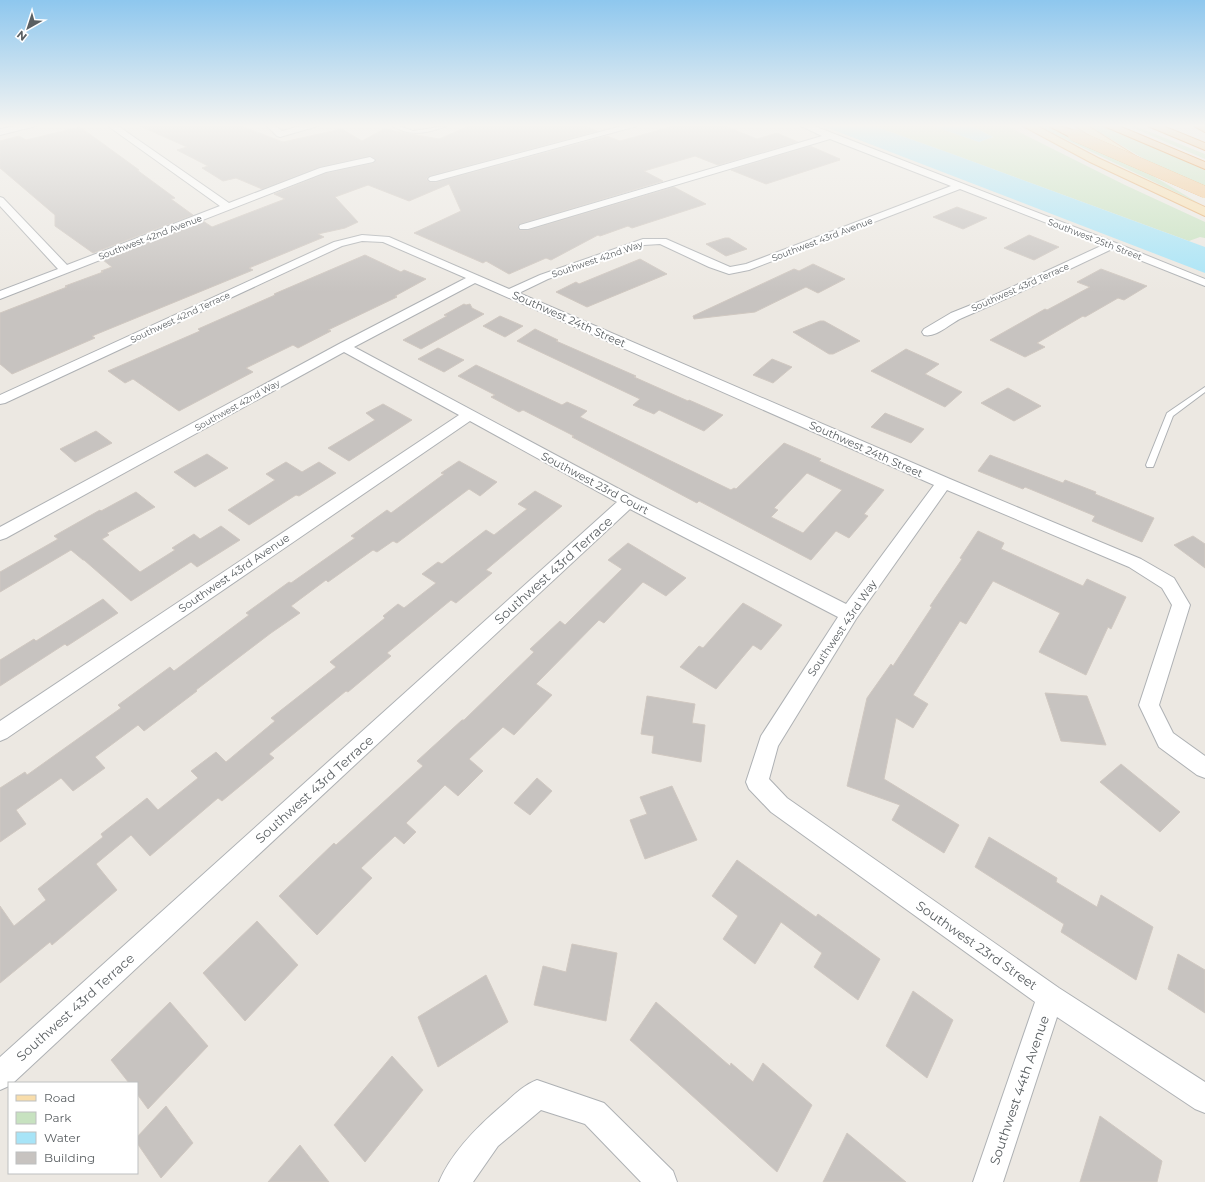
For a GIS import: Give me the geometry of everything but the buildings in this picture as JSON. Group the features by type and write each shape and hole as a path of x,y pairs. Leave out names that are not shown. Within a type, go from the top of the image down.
{"highway":[{"path":"1182,181 1205,192"}],"main road":[{"path":"1139,181 1205,212"},
{"path":"1169,181 1205,201"}],"street":[{"path":"191,181 228,207"},
{"name":"Southwest 42nd Avenue","path":"0,294 294,181"},
{"path":"524,227 678,181"},
{"name":"Southwest 25th Street","path":"947,181 1205,283"},
{"name":"Southwest 43rd Avenue","path":"729,271 748,267 960,186"},
{"path":"0,200 65,270"},
{"name":"Southwest 24th Street","path":"362,238 385,240 475,278 944,483 1135,563 1168,583 1181,605 1149,704 1166,740 1205,768"},
{"name":"Southwest 42nd Terrace","path":"0,400 338,244 362,238"},
{"name":"Southwest 42nd Way","path":"510,293 544,277 643,242 662,241 729,271"},
{"name":"Southwest 43rd Terrace","path":"928,332 955,316 990,302 1112,245"},
{"name":"Southwest 42nd Way","path":"0,534 344,347 475,278"},
{"name":"Southwest 23rd Court","path":"344,347 628,501 849,614"},
{"name":"Southwest 43rd Avenue","path":"0,732 469,415"},
{"name":"Southwest 43rd Way","path":"757,782 768,743 849,614 944,483"},
{"name":"Southwest 43rd Terrace","path":"0,1076 628,501"},
{"name":"Southwest 23rd Street","path":"757,782 779,805 1050,998 1205,1099"},
{"name":"Southwest 44th Avenue","path":"988,1182 1050,998"},
{"path":"454,1182 488,1136 537,1094 594,1113 662,1182"}],"lane":[{"path":"1150,465 1170,415 1205,388"}],"green space":[{"path":"1026,181 1117,181 1205,222 1205,238 1200,237 1189,241"},
{"path":"1153,181 1162,181 1200,204"},
{"path":"1188,181 1205,181 1205,188"}],"water":[{"path":"966,181 1026,181 1205,247 1205,273"}]}
